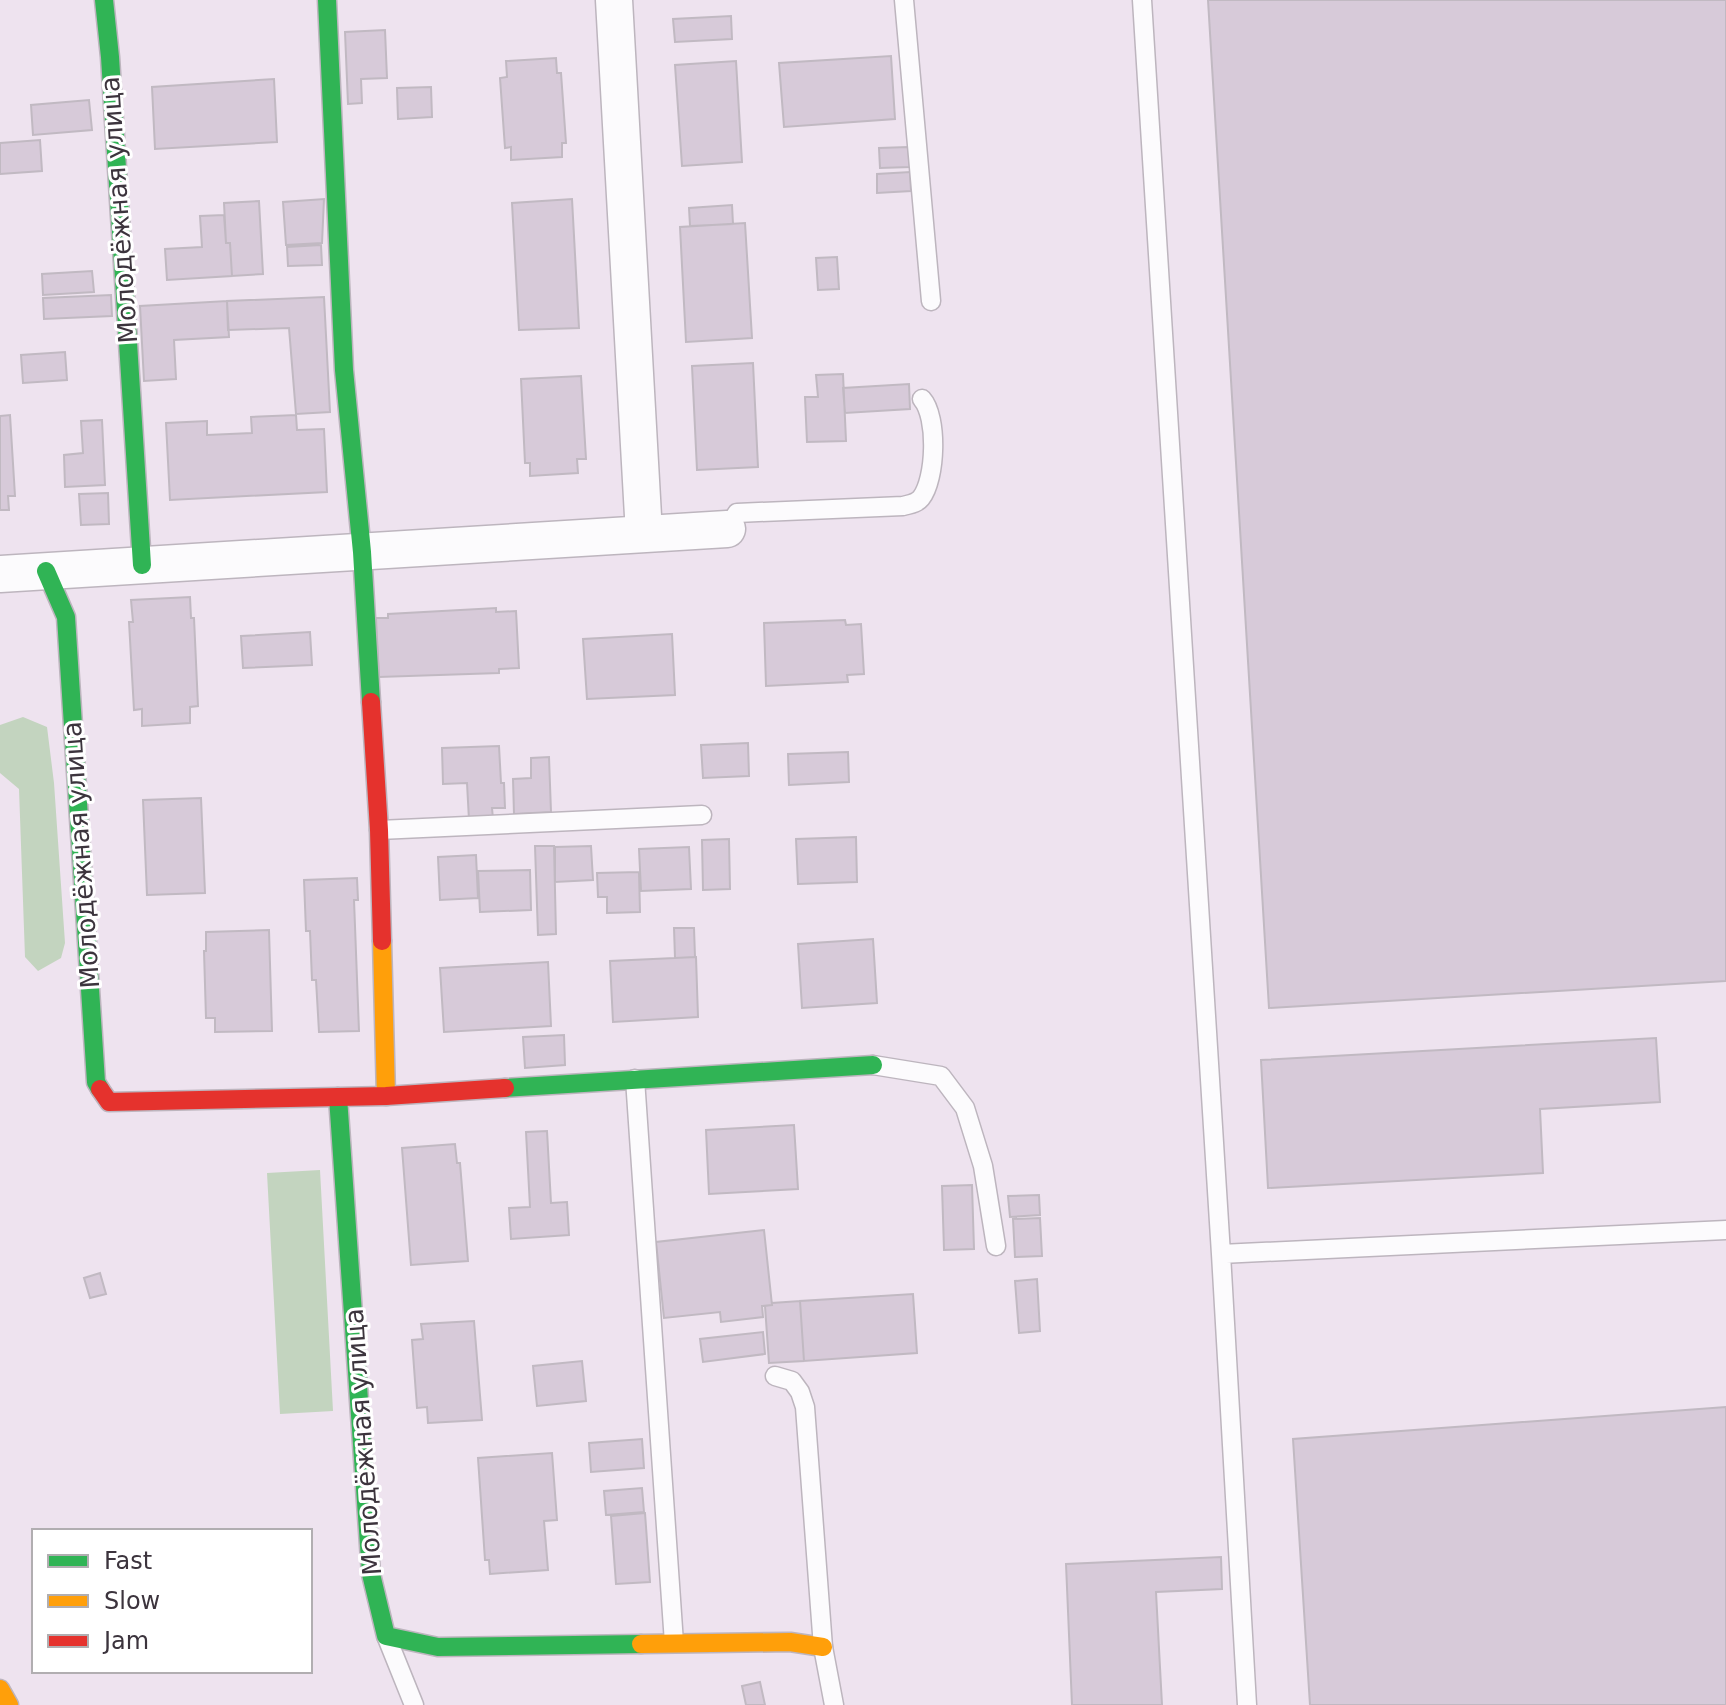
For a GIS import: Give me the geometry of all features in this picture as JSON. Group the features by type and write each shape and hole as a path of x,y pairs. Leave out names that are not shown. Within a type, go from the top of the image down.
{"main road":[{"name":"Молодёжная улица","path":"104,0 142,565"},
{"path":"327,0 344,370 362,552 379,830 386,1096"},
{"name":"Молодёжная улица","path":"46,571 66,617 96,1082 109,1102 386,1096 873,1065"},
{"name":"Молодёжная улица","path":"338,1097 371,1574 386,1636"},
{"path":"386,1636 438,1647 790,1642 823,1647"},
{"path":"0,1689 9,1705"}],"street":[{"path":"614,0 644,534"},
{"path":"0,574 727,529"}],"lane":[{"path":"904,0 931,301"},
{"path":"1142,0 1247,1705"},
{"path":"727,529 737,513 915,503 928,483 932,456 931,416 922,399"},
{"path":"379,830 702,815"},
{"path":"873,1065 941,1076 965,1108 983,1166 996,1246"},
{"path":"635,1079 674,1643"},
{"path":"1221,1254 1726,1230"},
{"path":"775,1376 792,1381 805,1407 823,1647 834,1705"},
{"path":"386,1636 414,1705"}],"green space":[{"path":"23,717 47,727 65,943 61,958 38,971 25,957 19,789 0,773 0,725"},
{"path":"320,1170 333,1411 280,1414 267,1173"}],"building":[{"path":"1208,0 1726,0 1726,981 1269,1008"},
{"path":"731,16 732,39 675,42 673,19"},
{"path":"385,30 387,78 361,79 362,103 348,104 345,32"},
{"path":"891,56 895,119 784,127 779,63"},
{"path":"556,58 557,73 561,73 566,143 562,143 562,157 511,160 511,147 505,148 500,78 507,77 506,61"},
{"path":"736,61 742,162 682,166 675,65"},
{"path":"274,79 277,142 155,149 152,87"},
{"path":"431,87 432,117 398,119 397,88"},
{"path":"89,100 92,130 33,135 31,105"},
{"path":"40,140 42,171 0,174 0,143"},
{"path":"908,147 910,167 880,168 879,148"},
{"path":"910,172 911,191 877,193 877,174"},
{"path":"324,199 322,243 286,245 283,202"},
{"path":"572,199 579,328 519,330 512,203"},
{"path":"259,201 263,274 232,276 224,203"},
{"path":"732,205 733,224 690,226 689,208"},
{"path":"224,215 232,276 167,280 165,249 202,247 200,216"},
{"path":"745,223 752,338 686,342 680,227"},
{"path":"321,245 322,265 288,266 287,247"},
{"path":"837,257 839,289 818,290 816,258"},
{"path":"92,271 94,292 43,295 42,274"},
{"path":"111,295 112,316 44,319 43,298"},
{"path":"324,297 330,412 296,414 289,328 228,330 227,301"},
{"path":"227,301 229,337 174,340 176,379 144,381 140,306"},
{"path":"65,352 67,380 23,383 21,355"},
{"path":"753,363 758,467 697,470 692,366"},
{"path":"843,374 846,441 807,442 805,397 818,397 816,375"},
{"path":"581,376 586,459 577,459 578,473 530,476 530,463 525,463 521,379"},
{"path":"909,384 910,409 845,413 843,388"},
{"path":"10,415 15,496 8,496 9,510 0,510 0,416"},
{"path":"296,415 297,430 324,429 327,492 170,500 166,423 207,421 207,435 252,433 251,417"},
{"path":"102,420 105,485 65,487 64,455 83,453 81,421"},
{"path":"108,493 109,524 81,525 79,494"},
{"path":"190,597 191,618 194,618 198,706 190,707 190,723 142,726 142,709 134,710 129,622 133,622 131,600"},
{"path":"496,608 496,612 516,611 519,668 499,669 499,673 379,677 376,618 388,618 388,614"},
{"path":"845,620 846,625 861,624 864,674 847,675 848,682 766,686 764,623"},
{"path":"310,632 312,665 243,668 241,636"},
{"path":"672,634 675,695 587,699 583,639"},
{"path":"748,743 749,776 703,778 701,745"},
{"path":"499,746 505,808 492,808 493,819 469,820 467,783 443,784 442,748"},
{"path":"848,752 849,782 789,785 788,754"},
{"path":"549,757 551,812 514,814 513,779 531,778 531,758"},
{"path":"201,798 205,893 147,895 143,800"},
{"path":"856,837 857,882 798,884 796,839"},
{"path":"729,839 730,889 703,890 702,840"},
{"path":"535,846 554,846 556,934 538,935"},
{"path":"591,846 593,880 555,882 555,847"},
{"path":"689,847 691,889 641,891 639,849"},
{"path":"476,855 478,898 440,900 438,857"},
{"path":"530,870 531,910 480,912 478,871"},
{"path":"639,872 640,912 607,913 607,897 598,897 597,873"},
{"path":"357,878 358,900 354,900 359,1031 319,1032 310,931 306,931 304,880"},
{"path":"674,928 694,928 695,957 675,958"},
{"path":"269,930 272,1031 215,1032 215,1018 206,1018 206,932"},
{"path":"873,939 877,1003 802,1008 798,944"},
{"path":"696,957 698,1017 613,1022 610,961"},
{"path":"548,962 551,1026 444,1032 440,968"},
{"path":"564,1035 565,1065 525,1068 523,1037"},
{"path":"1656,1038 1660,1102 1540,1109 1543,1173 1268,1188 1261,1060"},
{"path":"794,1125 798,1189 709,1194 706,1130"},
{"path":"547,1131 551,1203 567,1202 569,1235 511,1239 509,1208 530,1207 526,1132"},
{"path":"455,1144 457,1163 460,1163 468,1261 411,1265 402,1148"},
{"path":"972,1185 974,1249 944,1250 942,1186"},
{"path":"1039,1195 1040,1215 1010,1217 1008,1196"},
{"path":"1040,1218 1042,1256 1015,1257 1013,1219"},
{"path":"764,1230 772,1305 762,1306 763,1317 721,1322 720,1312 664,1318 656,1242"},
{"path":"100,1273 106,1294 90,1298 84,1278"},
{"path":"1037,1279 1040,1331 1019,1333 1015,1281"},
{"path":"913,1294 917,1353 804,1361 800,1301"},
{"path":"800,1301 804,1361 769,1363 765,1306"},
{"path":"474,1321 482,1420 428,1423 427,1407 417,1408 412,1340 423,1339 421,1324"},
{"path":"763,1332 765,1354 703,1362 700,1339"},
{"path":"582,1361 586,1401 537,1406 533,1366"},
{"path":"1726,1407 1726,1705 1310,1705 1293,1439"},
{"path":"642,1439 644,1468 591,1472 589,1443"},
{"path":"552,1453 557,1520 544,1521 548,1570 490,1574 489,1560 485,1560 478,1458"},
{"path":"642,1488 644,1512 606,1515 604,1491"},
{"path":"645,1513 650,1582 616,1584 611,1516"},
{"path":"1221,1557 1222,1589 1156,1592 1162,1705 1072,1705 1066,1564"},
{"path":"760,1682 765,1705 746,1705 742,1686"}],"traffic: fast":[{"path":"104,0 142,565"},
{"path":"327,0 344,370 362,552 371,702"},
{"path":"46,571 66,617 96,1082 100,1089"},
{"path":"505,1088 873,1065"},
{"path":"338,1097 371,1574 386,1636 438,1647 641,1644"}],"traffic: slow":[{"path":"382,941 386,1096"},
{"path":"641,1644 790,1642 823,1647"},
{"path":"0,1689 9,1705"}],"traffic: jam":[{"path":"371,702 382,941"},
{"path":"100,1089 109,1102 386,1096 505,1088"}]}
